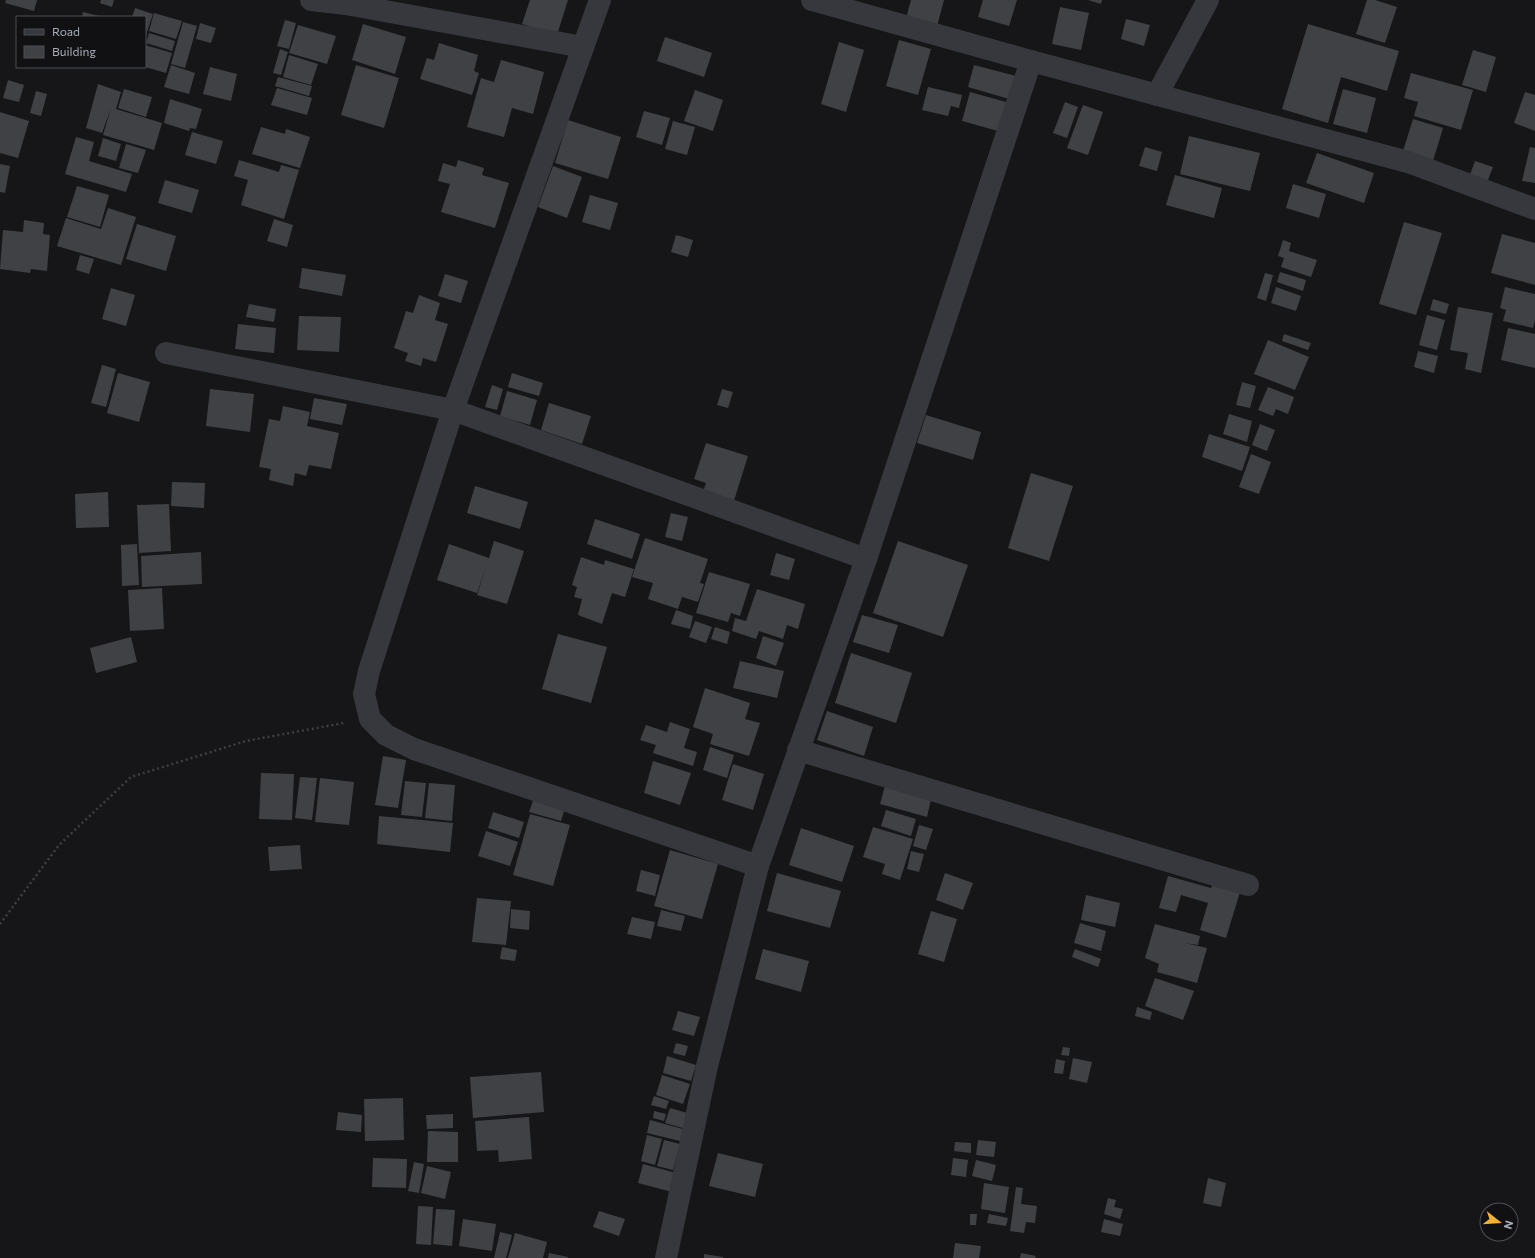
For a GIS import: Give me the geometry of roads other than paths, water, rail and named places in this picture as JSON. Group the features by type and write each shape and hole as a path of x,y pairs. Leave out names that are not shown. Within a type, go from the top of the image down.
{"street":[{"path":"312,0 346,4 584,47"},
{"path":"600,0 452,410 369,671 364,694 370,719 386,735 414,749 758,866"},
{"path":"812,0 1031,61 1408,162 1535,210"},
{"path":"1157,95 1208,0"},
{"path":"666,1258 707,1066 758,866 866,559 1031,61"},
{"path":"166,353 452,410 866,559"},
{"path":"798,750 1248,885"}]}
